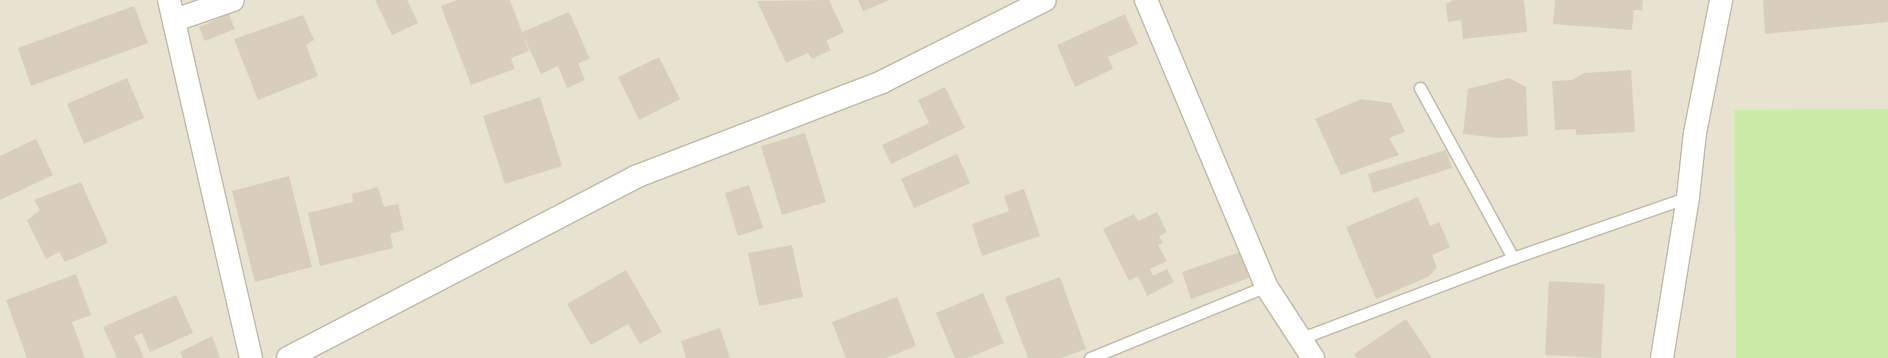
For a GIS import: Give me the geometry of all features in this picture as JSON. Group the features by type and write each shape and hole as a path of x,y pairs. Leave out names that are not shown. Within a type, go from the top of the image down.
{"street":[{"path":"233,0 172,10 251,358"},
{"path":"288,358 635,177 882,82 1045,0"},
{"path":"1146,0 1266,286 1302,338 1313,358"},
{"path":"1662,358 1688,197 1695,133 1721,0"}],"lane":[{"path":"1420,88 1514,258"},
{"path":"1302,338 1514,258 1688,197"},
{"path":"1090,358 1266,286"}],"shaded area":[{"path":"0,0 1888,0 1888,358 0,358"}],"green space":[{"path":"1888,109 1888,358 1736,358 1734,110"}],"building":[{"path":"375,0 407,0 418,23 392,35"},
{"path":"457,0 510,0 522,32 569,12 590,59 578,63 585,80 567,88 558,66 541,74 523,35 529,51 511,58 515,69 471,85 441,6"},
{"path":"829,0 844,32 826,41 831,50 812,59 808,53 786,63 757,1"},
{"path":"858,0 890,0 863,11"},
{"path":"1453,0 1524,0 1527,32 1463,39 1461,20 1448,22 1446,4"},
{"path":"1555,0 1643,0 1642,10 1634,10 1632,30 1553,24"},
{"path":"1763,0 1888,0 1888,22 1765,34"},
{"path":"134,6 148,43 31,86 18,48"},
{"path":"229,14 235,29 205,41 199,27"},
{"path":"1125,14 1138,44 1108,57 1113,69 1075,87 1057,45"},
{"path":"303,15 314,40 306,45 318,76 258,100 234,39"},
{"path":"659,57 680,99 639,120 618,77"},
{"path":"1631,70 1635,132 1576,135 1576,129 1555,130 1552,81 1572,80 1584,73"},
{"path":"127,78 144,118 84,144 67,104"},
{"path":"1509,78 1526,87 1528,136 1499,138 1463,134 1468,89"},
{"path":"945,87 965,128 891,164 882,145 929,123 918,100"},
{"path":"540,97 562,166 505,184 483,116"},
{"path":"1361,99 1391,103 1405,132 1389,138 1399,155 1341,175 1315,119"},
{"path":"805,133 826,202 782,215 761,146"},
{"path":"36,139 53,175 0,200 0,156"},
{"path":"1446,150 1452,168 1373,193 1368,174"},
{"path":"957,154 970,183 914,208 901,179"},
{"path":"289,176 312,267 255,282 232,191"},
{"path":"81,182 108,243 65,262 59,252 46,259 27,220 40,210 34,200"},
{"path":"749,185 763,228 738,236 725,193"},
{"path":"378,187 384,207 398,204 404,230 390,234 393,248 320,266 308,213 353,202 352,194"},
{"path":"1024,189 1040,236 982,256 972,224 1009,211 1004,196"},
{"path":"1418,197 1430,226 1439,222 1450,247 1432,255 1437,268 1428,277 1376,299 1346,227"},
{"path":"1157,212 1167,232 1159,236 1163,243 1158,245 1167,261 1150,269 1153,276 1167,269 1174,282 1147,296 1138,276 1129,281 1103,229 1134,214 1138,221"},
{"path":"792,245 803,297 759,306 748,253"},
{"path":"1240,252 1249,278 1191,299 1182,272"},
{"path":"626,270 662,332 640,344 628,324 591,345 567,304"},
{"path":"76,274 91,315 72,322 85,358 27,358 6,300"},
{"path":"1060,277 1086,349 1061,358 1028,358 1005,297"},
{"path":"1549,281 1605,284 1601,358 1545,355"},
{"path":"983,293 1004,343 968,358 955,358 936,313"},
{"path":"176,295 193,333 150,352 142,333 134,336 144,358 117,358 103,327"},
{"path":"897,297 916,346 886,358 846,358 832,322"},
{"path":"1406,319 1432,358 1356,358 1354,354"},
{"path":"720,328 730,358 686,358 681,341"},
{"path":"212,336 220,358 183,358 180,352"}]}
